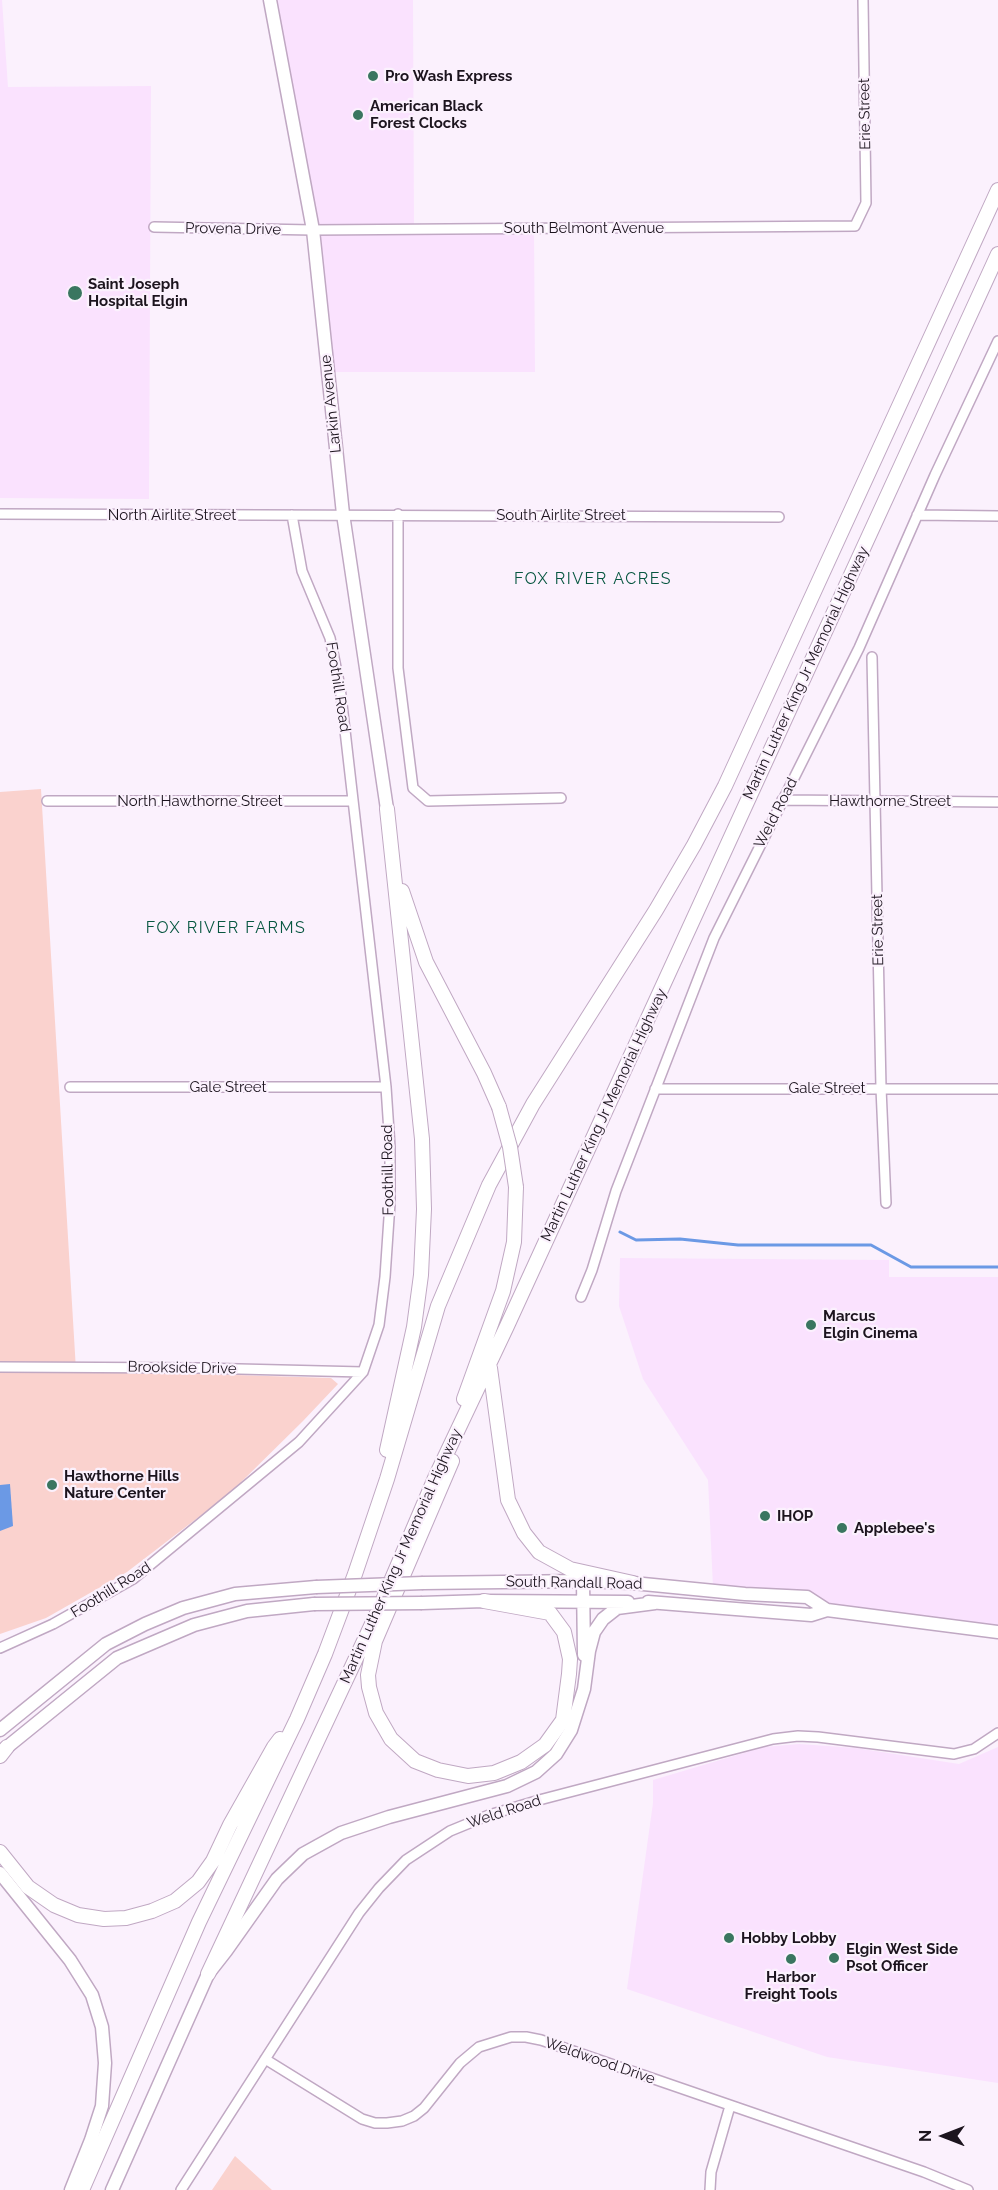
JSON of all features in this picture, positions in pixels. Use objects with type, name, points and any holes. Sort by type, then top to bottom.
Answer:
[{"type":"highway","name":"Martin Luther King Jr Memorial Highway","points":[[297,1719],[355,1574],[387,1479],[438,1306],[489,1185],[533,1104],[667,891],[725,786],[998,190]]},
{"type":"highway","name":"Martin Luther King Jr Memorial Highway","points":[[208,1974],[375,1617],[435,1478],[507,1326],[998,254]]},
{"type":"highway","points":[[355,1574],[388,1445],[414,1327],[421,1275],[422,1139],[387,809]]},
{"type":"highway","points":[[387,809],[400,885],[410,919],[426,962],[484,1073],[499,1107],[510,1147],[516,1187],[514,1242],[503,1291],[435,1478]]},
{"type":"highway","points":[[484,1601],[550,1614],[564,1632],[570,1659],[569,1674],[563,1720],[545,1745],[521,1762],[494,1773],[468,1776],[438,1770],[415,1761],[391,1739],[376,1713],[368,1675],[375,1641],[434,1507],[507,1326]]},
{"type":"highway","points":[[490,1368],[508,1500],[524,1533],[539,1552],[570,1569],[633,1583]]},
{"type":"highway","points":[[0,1852],[28,1887],[54,1905],[78,1916],[104,1919],[126,1918],[152,1911],[175,1901],[198,1882],[213,1861],[230,1825],[274,1747],[297,1719]]},
{"type":"highway","points":[[82,2190],[199,1922],[297,1719]]},
{"type":"main road","name":"Larkin Avenue","points":[[270,0],[313,230],[343,514],[387,809]]},
{"type":"main road","name":"South Randall Road","points":[[0,1730],[106,1644],[183,1608],[235,1594],[316,1587],[423,1583],[583,1581],[807,1597],[827,1610]]},
{"type":"main road","points":[[583,1581],[584,1689]]},
{"type":"main road","name":"South Randall Road","points":[[2,1752],[117,1658],[194,1624],[247,1611],[314,1604],[484,1601],[655,1603],[811,1615],[827,1610],[998,1632]]},
{"type":"main road","points":[[112,2190],[208,1974],[277,1879],[303,1854],[341,1833],[389,1817],[507,1786],[536,1772],[556,1754],[571,1730],[584,1689],[594,1632],[603,1619],[616,1608],[655,1603]]},
{"type":"main road","points":[[0,1873],[70,1960],[92,1995],[102,2027],[105,2063],[102,2106],[71,2190]]},
{"type":"street","name":"Erie Street","points":[[855,226],[866,203],[863,0]]},
{"type":"street","name":"South Belmont Avenue","points":[[313,230],[855,226]]},
{"type":"street","name":"Provena Drive","points":[[154,227],[313,230]]},
{"type":"street","name":"Weld Road","points":[[581,1297],[592,1270],[616,1191],[714,938],[860,648],[917,515],[998,341]]},
{"type":"street","name":"North Airlite Street","points":[[0,514],[343,514]]},
{"type":"street","name":"South Airlite Street","points":[[343,514],[779,517]]},
{"type":"street","points":[[399,514],[398,668],[413,788],[428,801],[561,798]]},
{"type":"street","name":"Foothill Road","points":[[0,1648],[105,1597],[149,1567],[299,1442],[363,1372],[379,1325],[385,1277],[390,1175],[386,1087],[340,687],[330,638],[302,571],[292,515]]},
{"type":"street","points":[[917,515],[998,516]]},
{"type":"street","name":"Erie Street","points":[[872,657],[881,1088],[886,1203]]},
{"type":"street","name":"Hawthorne Street","points":[[782,800],[998,802]]},
{"type":"street","name":"North Hawthorne Street","points":[[47,801],[353,801]]},
{"type":"street","name":"Gale Street","points":[[70,1086],[386,1087]]},
{"type":"street","name":"Gale Street","points":[[655,1089],[998,1089]]},
{"type":"street","name":"Brookside Drive","points":[[0,1367],[363,1372]]},
{"type":"street","name":"Weld Road","points":[[181,2190],[334,1950],[374,1894],[406,1860],[450,1831],[489,1815],[543,1799],[773,1739],[798,1736],[818,1737],[954,1754],[974,1749],[998,1733]]},
{"type":"street","name":"Weldwood Drive","points":[[265,2059],[362,2119],[375,2123],[402,2121],[414,2116],[424,2108],[460,2063],[485,2044],[511,2037],[541,2040],[924,2172],[968,2190]]},
{"type":"street","points":[[710,2190],[715,2155],[730,2106]]},
{"type":"shaded area","name":"Saint Joseph Hospital Elgin","points":[[0,0],[2,0],[8,87],[151,86],[149,499],[0,498]]},
{"type":"shaded area","points":[[273,0],[413,0],[414,227],[315,228]]},
{"type":"shaded area","points":[[534,230],[535,372],[330,372],[315,232]]},
{"type":"shaded area","name":"Hawthorne Hills Nature Center","points":[[41,789],[76,1370],[331,1378],[338,1384],[230,1493],[127,1572],[46,1618],[0,1634],[0,792]]},
{"type":"shaded area","points":[[620,1258],[889,1260],[889,1277],[998,1277],[998,1629],[828,1607],[807,1594],[713,1587],[708,1480],[643,1379],[619,1306]]},
{"type":"shaded area","points":[[799,1744],[856,1748],[959,1764],[998,1747],[998,2083],[827,2057],[627,1989],[653,1803],[653,1780],[764,1747]]},
{"type":"shaded area","points":[[235,2156],[272,2190],[212,2190]]},
{"type":"water","points":[[10,1484],[13,1526],[0,1531],[0,1485]]},
{"type":"waterway","points":[[620,1232],[636,1240],[680,1239],[738,1245],[871,1245],[911,1267],[998,1267]]},
{"type":"place","name":"Pro Wash Express","points":[[373,76]]},
{"type":"place","name":"American Black Forest Clocks","points":[[358,115]]},
{"type":"place","name":"Saint Joseph Hospital Elgin","points":[[75,293]]},
{"type":"place","name":"Marcus Elgin Cinema","points":[[811,1325]]},
{"type":"place","name":"Hawthorne Hills Nature Center","points":[[52,1485]]},
{"type":"place","name":"IHOP","points":[[765,1516]]},
{"type":"place","name":"Applebee's","points":[[842,1528]]},
{"type":"place","name":"Hobby Lobby","points":[[729,1938]]},
{"type":"place","name":"Elgin West Side Psot Officer","points":[[834,1958]]},
{"type":"place","name":"Harbor Freight Tools","points":[[791,1959]]},
{"type":"district","name":"FOX RIVER ACRES","points":[[593,579]]},
{"type":"district","name":"FOX RIVER FARMS","points":[[226,928]]}]
